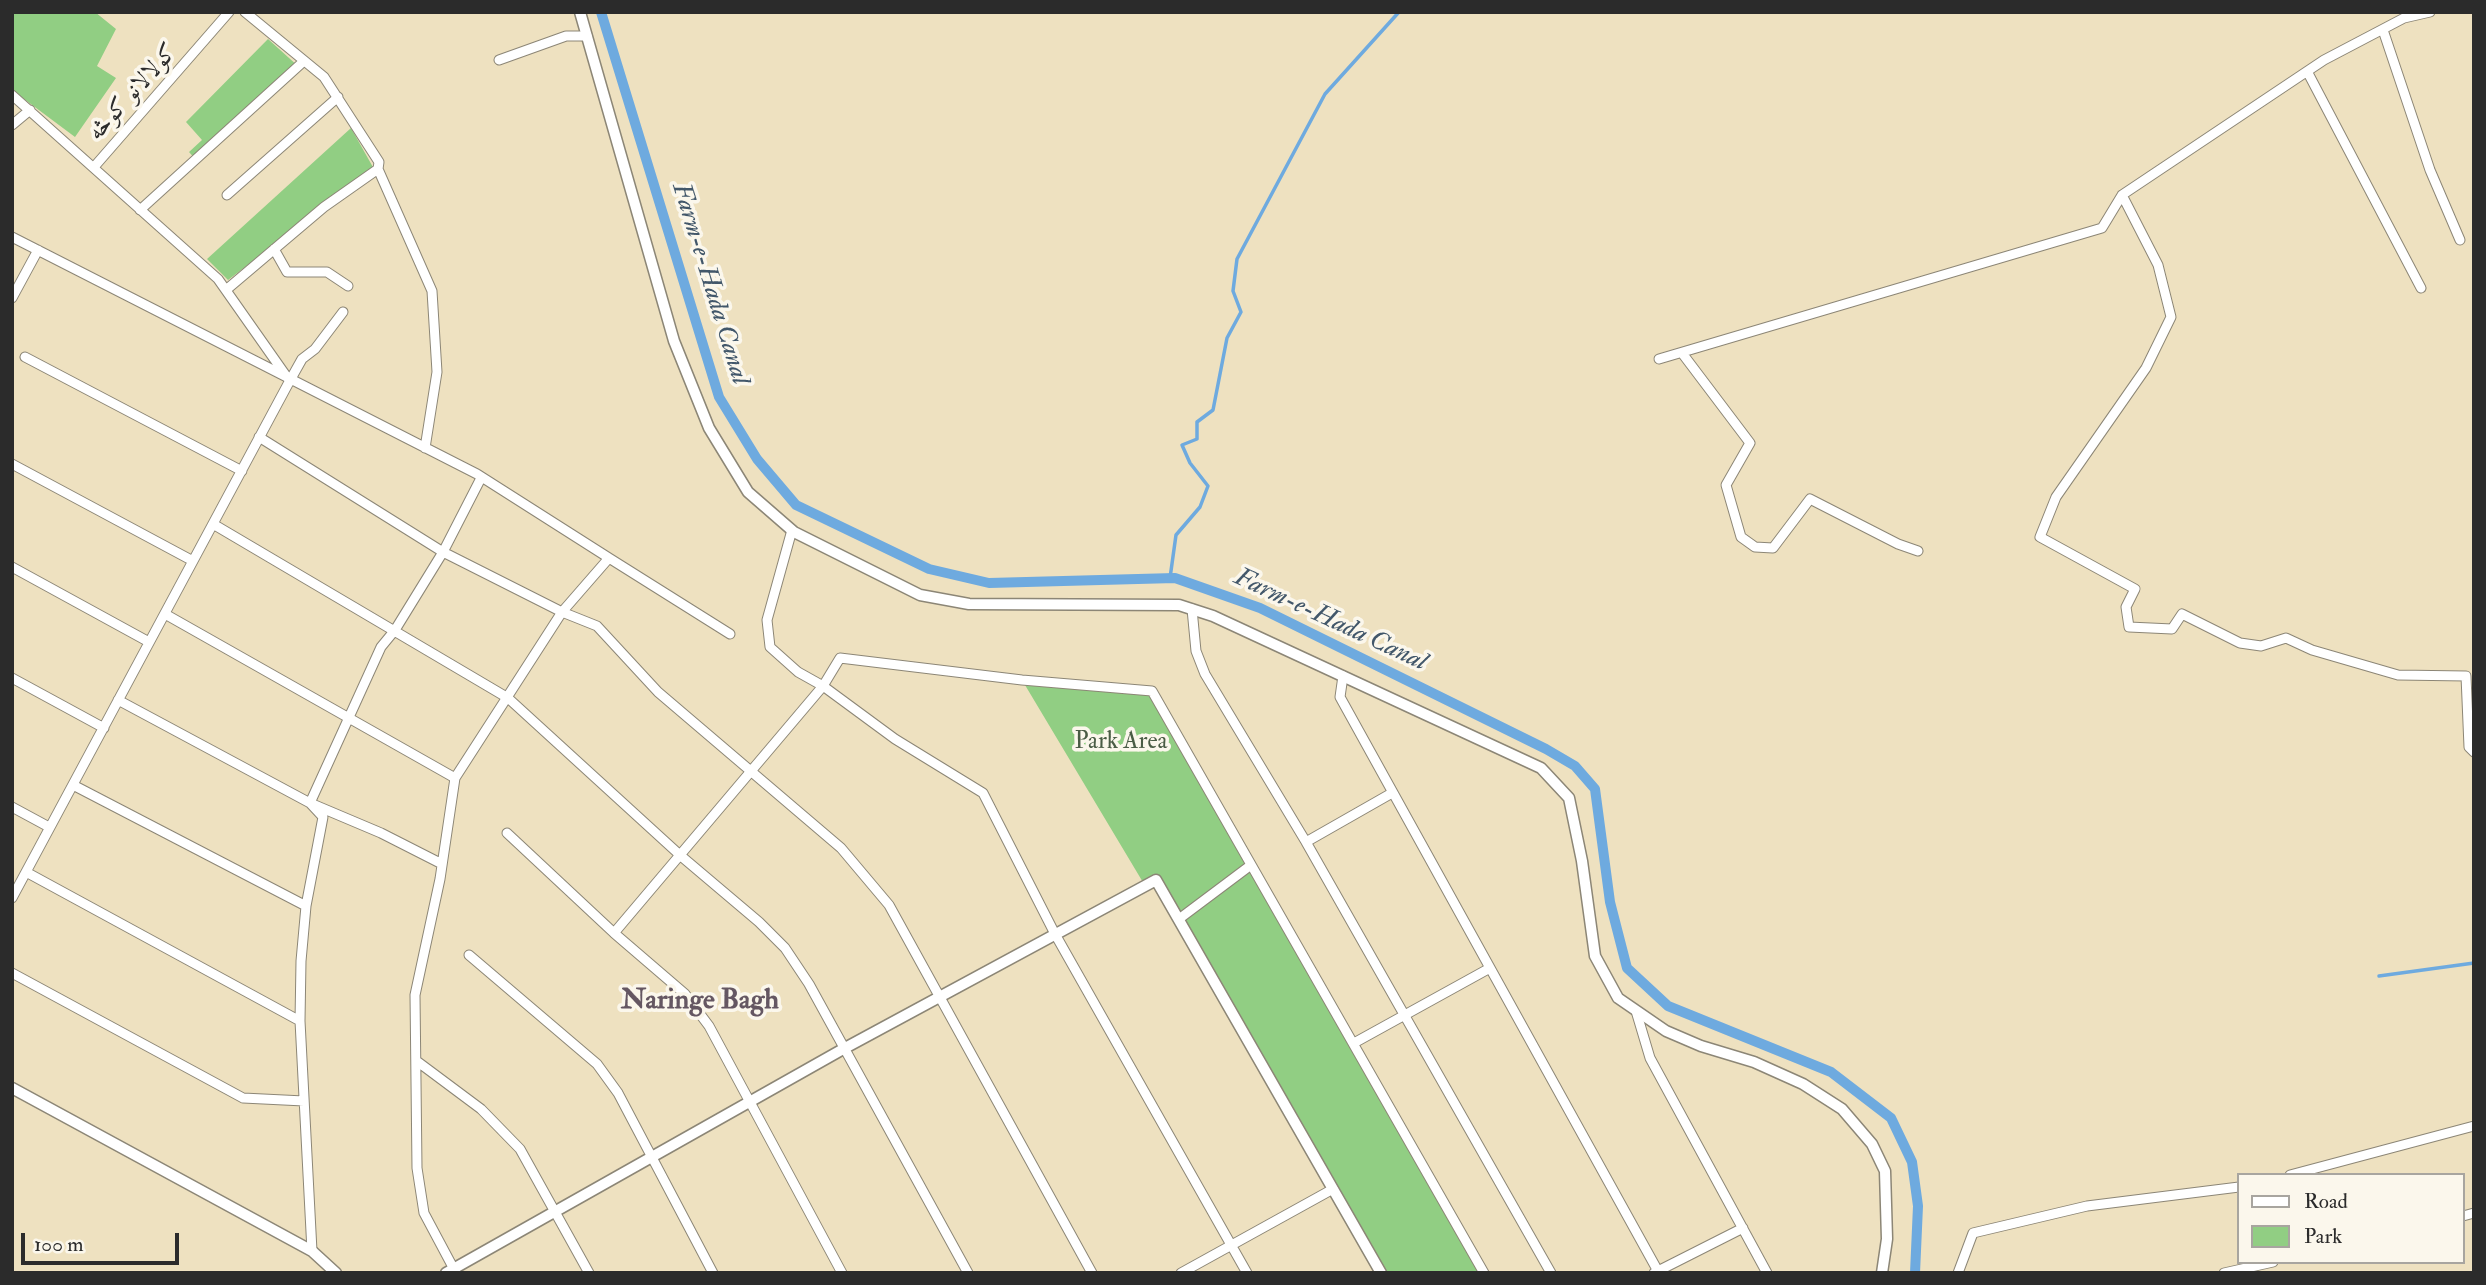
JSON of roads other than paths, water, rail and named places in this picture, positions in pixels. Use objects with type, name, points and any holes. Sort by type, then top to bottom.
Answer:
[{"type":"street","name":"کولالانو کوڅه","points":[[94,167],[229,12]]},
{"type":"street","points":[[226,290],[324,207],[377,169],[379,162],[324,77],[245,12]]},
{"type":"street","points":[[580,12],[674,341],[709,428],[748,492],[792,530],[920,595],[969,604],[1178,605],[1343,676],[1541,768],[1569,798],[1582,861],[1595,956],[1618,998],[1636,1012],[1690,1041],[1754,1062],[1803,1084],[1842,1109],[1872,1144],[1885,1171],[1886,1239],[1881,1272]]},
{"type":"street","points":[[1659,359],[2102,228],[2122,195],[2324,60],[2384,30],[2404,15],[2430,12]]},
{"type":"street","points":[[2384,30],[2430,170],[2460,240]]},
{"type":"street","points":[[499,60],[566,36],[587,36]]},
{"type":"street","points":[[141,210],[304,61]]},
{"type":"street","points":[[2308,73],[2421,288]]},
{"type":"street","points":[[12,95],[218,279],[290,381]]},
{"type":"street","points":[[227,195],[338,97]]},
{"type":"street","points":[[12,125],[30,110]]},
{"type":"street","points":[[377,169],[432,291],[438,372],[425,448]]},
{"type":"street","points":[[2122,195],[2158,265],[2171,317],[2146,368],[2056,497],[2040,537],[2135,589],[2126,607],[2129,627],[2172,629],[2182,614],[2240,643],[2261,646],[2286,638],[2312,650],[2398,675],[2466,676],[2469,747],[2474,752]]},
{"type":"street","points":[[12,237],[481,478],[730,634]]},
{"type":"street","points":[[274,249],[287,272],[327,272],[348,286]]},
{"type":"street","points":[[12,298],[38,250]]},
{"type":"street","points":[[12,898],[302,359],[315,349],[344,312]]},
{"type":"street","points":[[1682,353],[1750,443],[1727,485],[1741,537],[1755,547],[1773,548],[1810,499],[1898,544],[1918,551]]},
{"type":"street","points":[[25,357],[242,471]]},
{"type":"street","points":[[260,437],[443,552],[562,612],[597,626],[658,692],[841,848],[889,905],[1091,1273]]},
{"type":"street","points":[[12,464],[193,561]]},
{"type":"street","points":[[310,803],[381,647],[395,630],[443,552],[481,478]]},
{"type":"street","points":[[213,524],[508,698],[785,948],[845,1048],[968,1273]]},
{"type":"street","points":[[792,530],[766,620],[770,647],[798,673],[823,686],[895,739],[983,793],[1055,934],[1247,1273]]},
{"type":"street","points":[[609,558],[562,612],[455,778],[442,864],[415,995],[418,1062],[417,1168],[424,1213],[452,1272],[554,1209],[652,1159],[845,1048],[1156,880],[1381,1273]]},
{"type":"street","points":[[12,566],[149,642]]},
{"type":"street","points":[[1192,609],[1196,651],[1205,674],[1306,842],[1551,1273]]},
{"type":"street","points":[[165,614],[455,778]]},
{"type":"street","points":[[614,933],[823,686],[839,658],[1022,680],[1152,691],[1484,1273]]},
{"type":"street","points":[[1343,676],[1340,697],[1657,1272],[1742,1228]]},
{"type":"street","points":[[12,678],[104,728]]},
{"type":"street","points":[[118,700],[310,803],[381,833],[442,864]]},
{"type":"street","points":[[73,785],[306,906]]},
{"type":"street","points":[[1306,842],[1392,793]]},
{"type":"street","points":[[310,803],[323,817],[306,906],[301,961],[300,1021],[312,1251]]},
{"type":"street","points":[[12,807],[49,827]]},
{"type":"street","points":[[507,833],[614,933],[685,994],[709,1026],[748,1103],[842,1273]]},
{"type":"street","points":[[1179,919],[1251,865]]},
{"type":"street","points":[[26,872],[300,1021]]},
{"type":"street","points":[[469,955],[597,1064],[618,1093],[713,1273]]},
{"type":"street","points":[[1354,1042],[1490,968]]},
{"type":"street","points":[[12,973],[243,1098],[304,1101]]},
{"type":"street","points":[[1636,1012],[1650,1058],[1767,1273]]},
{"type":"street","points":[[418,1062],[481,1109],[520,1149],[589,1273]]},
{"type":"street","points":[[12,1088],[312,1251],[336,1273]]},
{"type":"street","points":[[2298,1173],[2474,1126]]},
{"type":"street","points":[[1958,1273],[1973,1233],[2087,1206],[2238,1187]]},
{"type":"street","points":[[1181,1273],[1333,1189]]},
{"type":"street","points":[[2224,1273],[2266,1264]]},
{"type":"waterway","name":"Farm-e-Hada Canal","points":[[601,12],[719,397],[757,459],[796,505],[929,569],[989,583],[1175,578],[1260,608],[1546,749],[1575,766],[1595,789],[1610,902],[1627,968],[1668,1006],[1831,1072],[1891,1118],[1912,1162],[1918,1206],[1915,1273]]},
{"type":"waterway","points":[[1170,578],[1176,535],[1200,507],[1208,486],[1190,463],[1182,445],[1197,439],[1197,422],[1213,410],[1227,338],[1241,312],[1233,291],[1237,259],[1325,94],[1399,12]]},
{"type":"waterway","points":[[2379,976],[2474,963]]},
{"type":"district","name":"Naringe Bagh","points":[[700,1002]]},
{"type":"park label","name":"Park Area","points":[[1121,743]]}]
